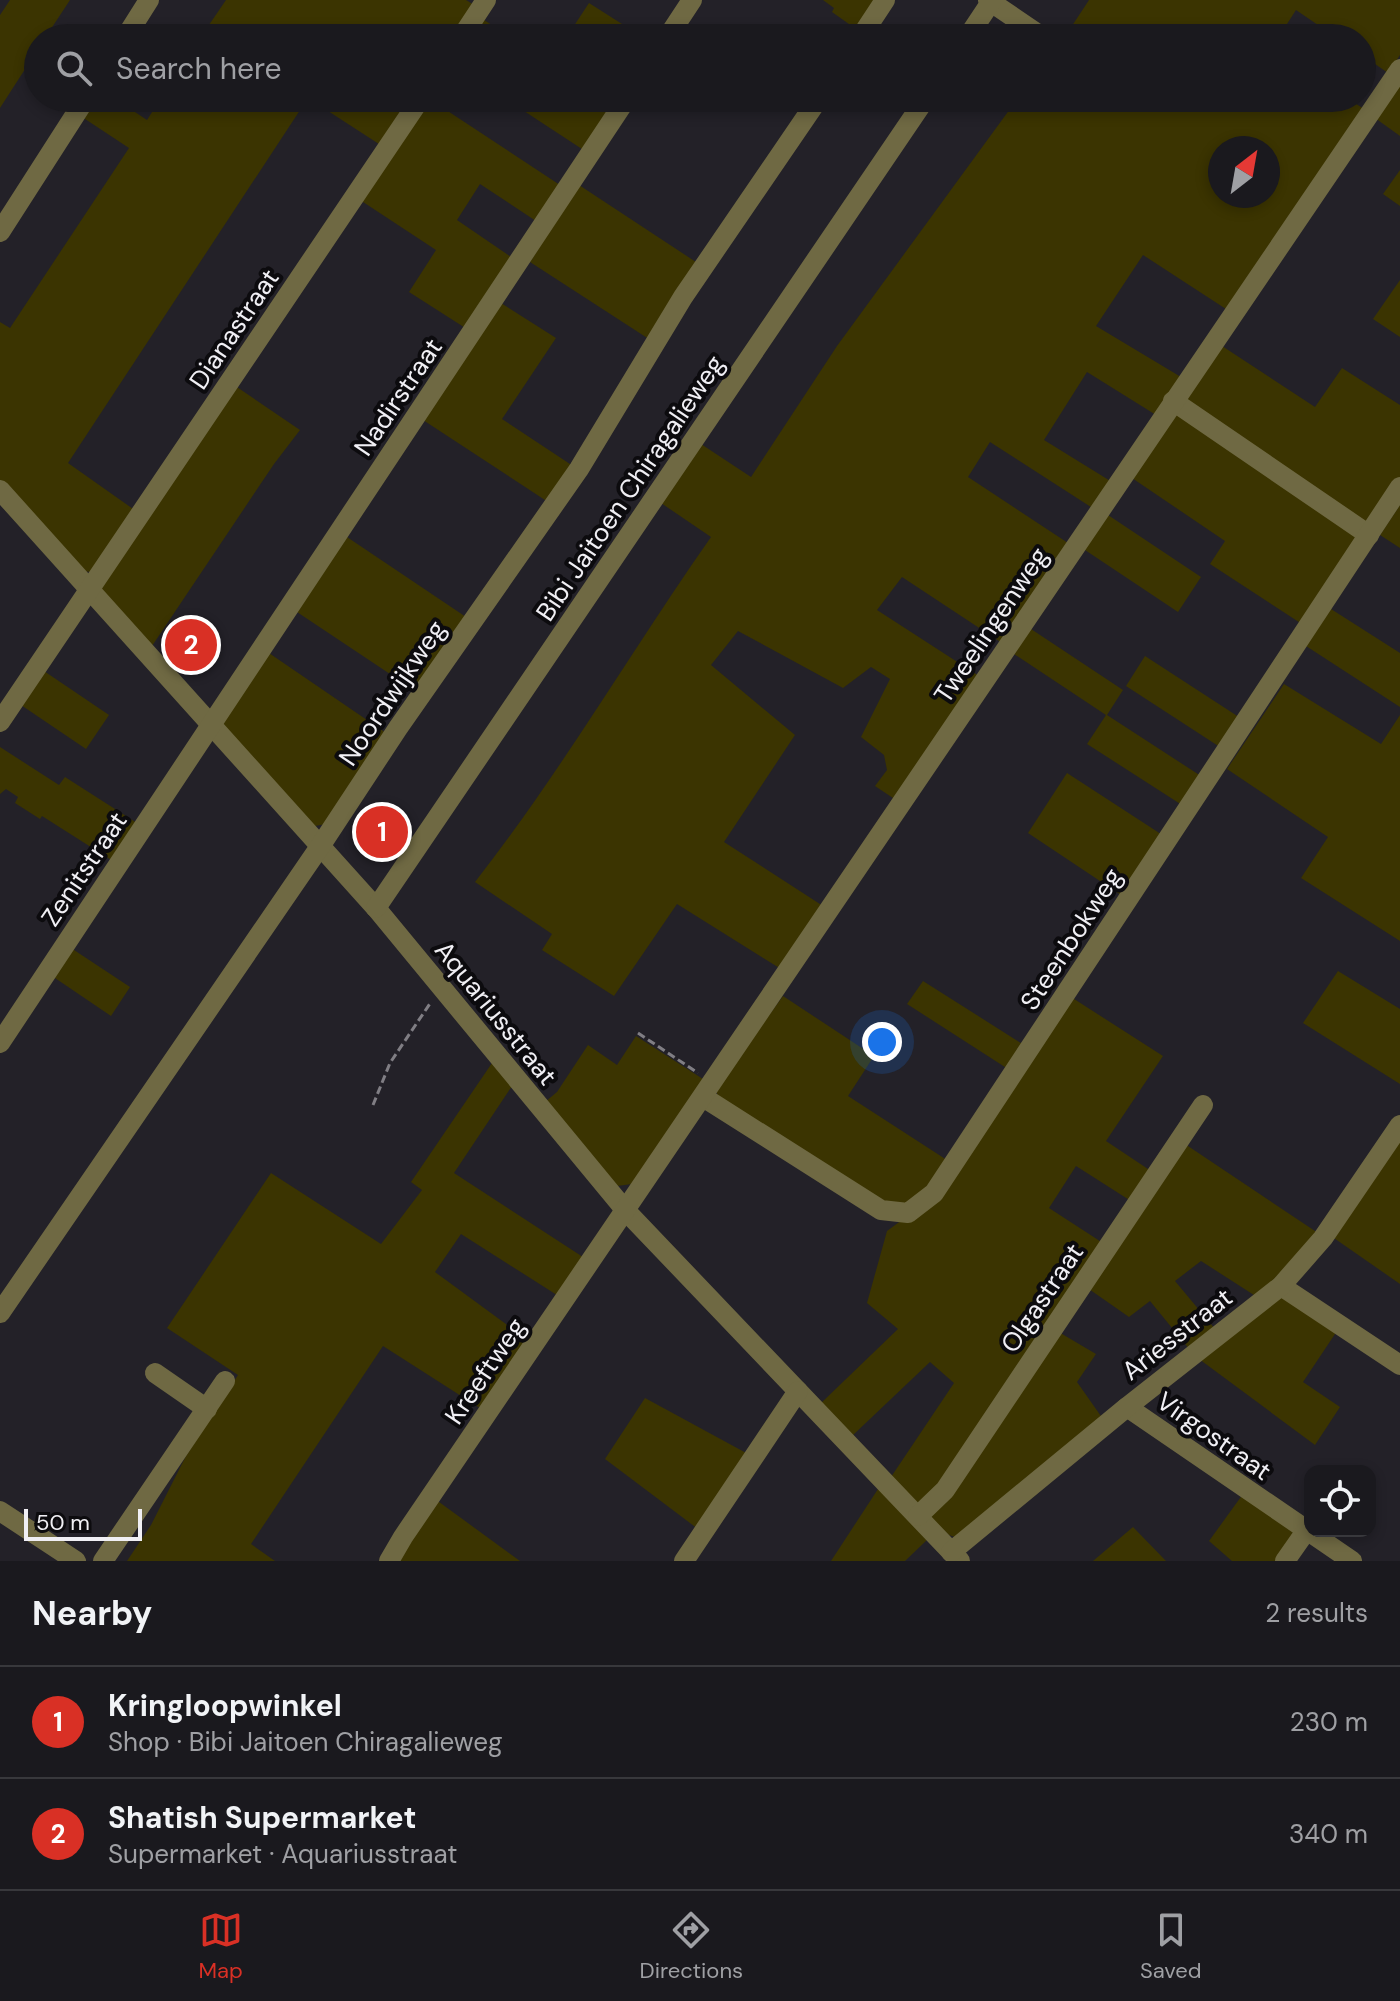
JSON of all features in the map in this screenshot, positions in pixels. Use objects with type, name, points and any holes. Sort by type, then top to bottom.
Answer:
[{"type":"street","points":[[134,24],[149,0]]},
{"type":"street","points":[[470,24],[486,0]]},
{"type":"street","points":[[676,24],[692,0]]},
{"type":"street","points":[[869,24],[885,0]]},
{"type":"street","points":[[976,24],[990,1],[1023,24]]},
{"type":"street","name":"Tweelingenweg","points":[[1376,104],[1400,69]]},
{"type":"street","points":[[0,232],[77,112]]},
{"type":"street","name":"Dianastraat","points":[[0,722],[412,112]]},
{"type":"street","name":"Nadirstraat","points":[[211,725],[618,112]]},
{"type":"street","name":"Noordwijkweg","points":[[0,1313],[398,728],[579,469],[683,297],[809,112]]},
{"type":"street","name":"Bibi Jaitoen Chiragalieweg","points":[[376,908],[916,112]]},
{"type":"street","name":"Tweelingenweg","points":[[626,1211],[1371,112]]},
{"type":"street","points":[[1173,401],[1369,535]]},
{"type":"street","name":"Steenbokweg","points":[[708,1090],[881,1210],[908,1213],[934,1193],[1400,487]]},
{"type":"street","name":"Aquariusstraat","points":[[0,490],[376,908],[626,1211],[956,1557]]},
{"type":"street","name":"Zenitstraat","points":[[0,1043],[211,725]]},
{"type":"street","name":"Olgastraat","points":[[918,1516],[945,1490],[1203,1105]]},
{"type":"street","name":"Ariesstraat","points":[[956,1557],[1127,1407],[1281,1286],[1323,1238],[1400,1125]]},
{"type":"street","name":"Kreeftweg","points":[[389,1561],[626,1211]]},
{"type":"street","points":[[1281,1286],[1400,1365]]},
{"type":"street","points":[[155,1373],[207,1409]]},
{"type":"street","points":[[103,1561],[225,1381]]},
{"type":"street","points":[[684,1561],[798,1391]]},
{"type":"street","name":"Virgostraat","points":[[1127,1407],[1304,1530]]},
{"type":"street","points":[[0,1511],[76,1561]]},
{"type":"street","points":[[1285,1561],[1304,1534]]},
{"type":"street","name":"Virgostraat","points":[[1315,1537],[1352,1561]]},
{"type":"path","points":[[373,1105],[390,1063],[442,986]]},
{"type":"path","points":[[638,1033],[708,1090]]},
{"type":"shaded area","points":[[10,0],[70,0],[54,24],[24,24],[24,71],[0,108],[0,15]]},
{"type":"shaded area","points":[[226,0],[466,0],[476,6],[464,24],[210,24]]},
{"type":"shaded area","points":[[823,0],[887,0],[870,24],[849,24],[832,12],[834,8]]},
{"type":"shaded area","points":[[1089,0],[1400,0],[1400,55],[1388,73],[1376,65],[1376,24],[1316,24],[1296,10],[1287,24],[1073,24]]},
{"type":"shaded area","points":[[589,3],[622,24],[575,24]]},
{"type":"shaded area","points":[[481,18],[490,24],[477,24]]},
{"type":"shaded area","points":[[1400,82],[1400,136],[1375,118]]},
{"type":"shaded area","points":[[85,112],[135,112],[147,120],[152,112],[299,112],[68,463],[136,511],[92,572],[80,571],[0,480],[0,322],[10,328],[129,148],[82,117]]},
{"type":"shaded area","points":[[330,112],[405,112],[382,146]]},
{"type":"shaded area","points":[[419,112],[449,112],[566,189],[542,225],[480,184],[457,220],[517,261],[470,331],[409,292],[436,250],[360,200]]},
{"type":"shaded area","points":[[525,112],[615,112],[588,153]]},
{"type":"shaded area","points":[[1008,112],[1362,112],[1229,311],[1143,255],[1096,326],[1181,377],[1156,415],[1087,372],[1044,440],[1112,482],[1094,509],[990,442],[968,477],[1068,543],[1002,643],[902,577],[877,610],[979,676],[896,800],[875,786],[887,770],[884,755],[861,737],[890,679],[871,667],[843,688],[738,631],[711,665],[795,735],[724,842],[823,906],[781,969],[677,904],[614,996],[542,950],[552,934],[475,882],[537,798],[711,537],[661,503],[701,444],[751,477],[837,346]]},
{"type":"shaded area","points":[[1400,170],[1400,206],[1383,194]]},
{"type":"shaded area","points":[[579,185],[705,268],[655,343],[530,262]]},
{"type":"shaded area","points":[[1400,280],[1400,337],[1373,319]]},
{"type":"shaded area","points":[[501,303],[556,338],[502,419],[573,466],[548,502],[423,420]]},
{"type":"shaded area","points":[[1219,344],[1315,407],[1342,368],[1400,405],[1400,490],[1369,528],[1183,403]]},
{"type":"shaded area","points":[[234,385],[300,430],[150,649],[100,591]]},
{"type":"shaded area","points":[[1176,411],[1359,538],[1308,628],[1210,564],[1225,541],[1129,476]]},
{"type":"shaded area","points":[[1400,505],[1400,548],[1380,535]]},
{"type":"shaded area","points":[[1105,513],[1201,577],[1178,612],[1082,548]]},
{"type":"shaded area","points":[[344,535],[466,617],[417,692],[294,610]]},
{"type":"shaded area","points":[[1331,609],[1400,653],[1400,707],[1306,646]]},
{"type":"shaded area","points":[[1028,627],[1123,690],[1107,715],[1204,778],[1185,807],[1087,744],[1106,715],[1011,652]]},
{"type":"shaded area","points":[[266,651],[386,733],[326,824],[315,826],[223,727],[222,717]]},
{"type":"shaded area","points":[[1145,656],[1245,721],[1226,751],[1126,686]]},
{"type":"shaded area","points":[[41,669],[109,715],[86,749],[18,703]]},
{"type":"shaded area","points":[[1284,684],[1381,744],[1400,715],[1400,941],[1301,878],[1328,837],[1227,769]]},
{"type":"shaded area","points":[[0,747],[59,785],[65,777],[140,825],[116,863],[42,816],[40,819],[15,803],[18,797],[6,789],[0,794]]},
{"type":"shaded area","points":[[1067,773],[1167,838],[1127,899],[1028,833]]},
{"type":"shaded area","points":[[71,948],[130,987],[111,1016],[52,976]]},
{"type":"shaded area","points":[[1338,971],[1400,1009],[1400,1084],[1303,1023]]},
{"type":"shaded area","points":[[923,981],[1024,1045],[1008,1069],[907,1004]]},
{"type":"shaded area","points":[[783,996],[874,1056],[848,1096],[950,1162],[920,1201],[894,1207],[718,1098],[716,1088]]},
{"type":"shaded area","points":[[1071,997],[1163,1056],[1106,1141],[1154,1173],[1134,1203],[1076,1166],[1049,1208],[1106,1245],[941,1485],[919,1507],[891,1477],[954,1383],[930,1362],[851,1437],[819,1405],[898,1329],[867,1303],[887,1231],[906,1217]]},
{"type":"shaded area","points":[[636,1036],[706,1081],[632,1184],[617,1186],[545,1102],[557,1092],[588,1045],[617,1065]]},
{"type":"shaded area","points":[[492,1063],[512,1086],[454,1173],[586,1259],[560,1297],[461,1234],[435,1272],[529,1341],[483,1410],[383,1346],[251,1544],[275,1561],[127,1561],[151,1525],[186,1456],[238,1375],[167,1328],[271,1173],[381,1244],[422,1190],[411,1182]]},
{"type":"shaded area","points":[[1400,1135],[1400,1284],[1331,1236]]},
{"type":"shaded area","points":[[1185,1144],[1318,1233],[1257,1297],[1201,1261],[1175,1281],[1215,1329],[1190,1350],[1150,1301],[1129,1317],[1086,1287]]},
{"type":"shaded area","points":[[1281,1296],[1337,1331],[1303,1382],[1340,1407],[1315,1445],[1199,1359]]},
{"type":"shaded area","points":[[1057,1331],[1096,1354],[1077,1382],[1103,1419],[955,1537],[949,1535],[927,1515]]},
{"type":"shaded area","points":[[645,1398],[748,1454],[698,1529],[605,1459]]},
{"type":"shaded area","points":[[880,1486],[928,1539],[905,1561],[831,1561]]},
{"type":"shaded area","points":[[1243,1494],[1295,1528],[1282,1561],[1232,1561],[1209,1541]]},
{"type":"shaded area","points":[[435,1499],[520,1561],[395,1561]]},
{"type":"shaded area","points":[[1133,1527],[1166,1561],[1093,1561]]},
{"type":"place","name":"Shatish Supermarket","points":[[191,645]]},
{"type":"place","name":"Kringloopwinkel","points":[[382,832]]}]
